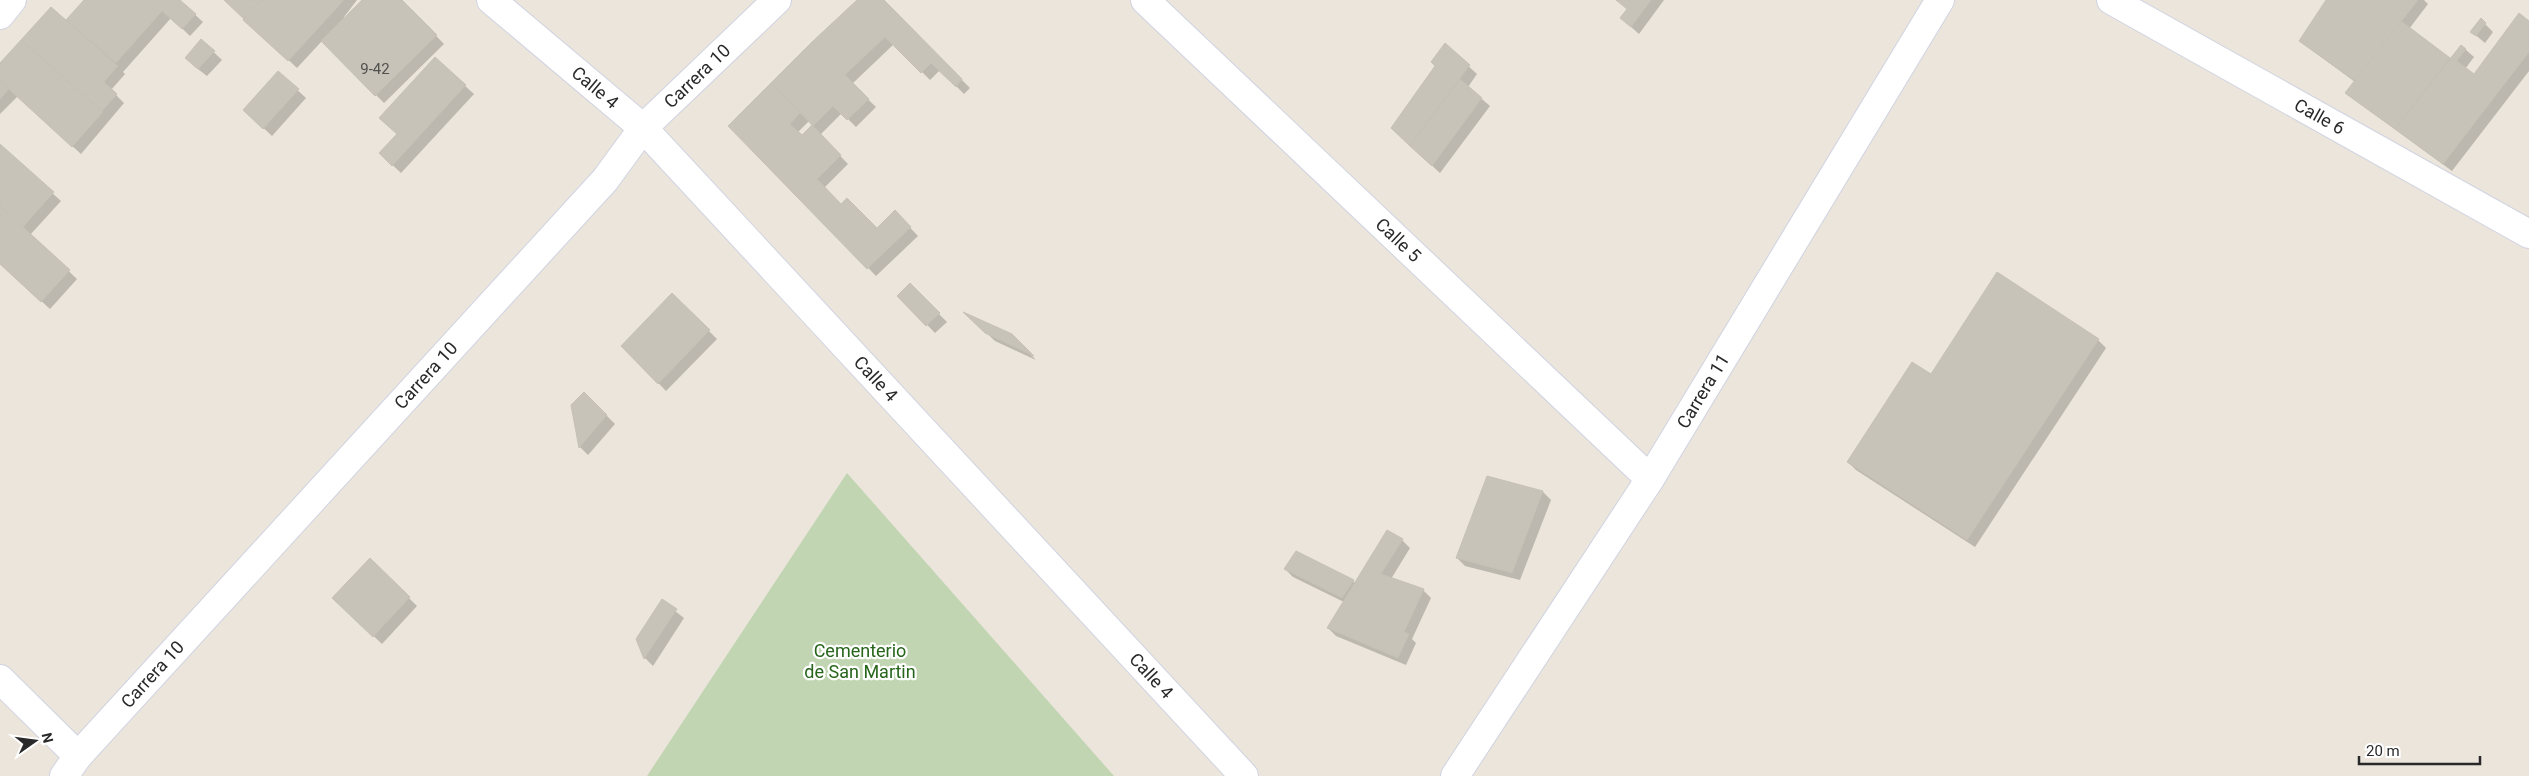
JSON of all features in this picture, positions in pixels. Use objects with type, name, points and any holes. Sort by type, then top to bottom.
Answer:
[{"type":"street","points":[[0,15],[12,0]]},
{"type":"street","name":"Calle 4","points":[[491,0],[643,128],[1244,776]]},
{"type":"street","name":"Carrera 10","points":[[71,766],[598,188],[643,128],[777,0]]},
{"type":"street","name":"Calle 5","points":[[1145,0],[1650,479]]},
{"type":"street","name":"Carrera 11","points":[[1455,776],[1650,479],[1940,0]]},
{"type":"street","name":"Calle 6","points":[[2111,0],[2529,234]]},
{"type":"street","points":[[0,679],[71,766]]},
{"type":"green space","name":"Cementerio de San Martin","points":[[847,473],[1114,776],[647,776]]},
{"type":"building","points":[[84,0],[180,0],[196,14],[182,29],[162,11],[116,63],[66,20]]},
{"type":"building","points":[[224,0],[261,0],[244,19]]},
{"type":"building","points":[[261,0],[344,0],[288,61],[243,20]]},
{"type":"building","points":[[362,0],[402,0],[437,35],[375,96],[321,41]]},
{"type":"building","points":[[857,0],[884,0],[962,79],[956,87],[931,63],[921,73],[885,37],[845,75],[812,42]]},
{"type":"building","points":[[1616,0],[1651,0],[1631,27],[1620,18],[1627,9]]},
{"type":"building","points":[[2326,0],[2418,0],[2355,81],[2299,41]]},
{"type":"building","points":[[51,7],[118,66],[104,82],[117,94],[102,111],[21,40]]},
{"type":"building","points":[[2519,13],[2529,21],[2529,52],[2443,164],[2395,129],[2461,45],[2466,49],[2457,61],[2474,74]]},
{"type":"building","points":[[2481,18],[2486,23],[2476,36],[2470,32]]},
{"type":"building","points":[[2401,21],[2450,58],[2395,129],[2345,93]]},
{"type":"building","points":[[201,39],[215,51],[198,69],[185,58]]},
{"type":"building","points":[[21,40],[103,112],[72,147],[0,81],[0,63]]},
{"type":"building","points":[[812,42],[869,99],[847,120],[833,106],[813,126],[771,83]]},
{"type":"building","points":[[1445,43],[1470,65],[1410,146],[1391,128],[1435,66],[1431,62]]},
{"type":"building","points":[[435,57],[466,85],[392,166],[379,153],[397,134],[379,118]]},
{"type":"building","points":[[278,71],[299,89],[263,129],[243,110]]},
{"type":"building","points":[[1460,79],[1482,98],[1432,166],[1410,146]]},
{"type":"building","points":[[0,81],[9,89],[0,99]]},
{"type":"building","points":[[771,83],[800,113],[790,124],[802,135],[812,125],[841,155],[798,198],[728,126]]},
{"type":"building","points":[[0,144],[54,192],[23,227],[0,206]]},
{"type":"building","points":[[817,179],[841,204],[847,198],[877,228],[895,210],[911,227],[867,269],[798,198]]},
{"type":"building","points":[[0,206],[70,270],[41,302],[0,264]]},
{"type":"building","points":[[1997,272],[2099,339],[1967,540],[1847,462],[1912,362],[1931,374]]},
{"type":"building","points":[[910,283],[940,313],[926,326],[897,296]]},
{"type":"building","points":[[672,293],[710,330],[658,384],[621,346]]},
{"type":"building","points":[[963,312],[1012,334],[1034,356],[985,333]]},
{"type":"building","points":[[584,392],[607,415],[579,448],[571,405]]},
{"type":"building","points":[[1487,476],[1543,491],[1512,573],[1456,558]]},
{"type":"building","points":[[1387,530],[1403,539],[1381,574],[1424,589],[1404,632],[1409,634],[1398,658],[1327,628]]},
{"type":"building","points":[[1296,551],[1354,580],[1342,598],[1284,569]]},
{"type":"building","points":[[370,558],[410,597],[373,637],[332,598]]},
{"type":"building","points":[[662,599],[677,609],[644,659],[636,639]]}]
